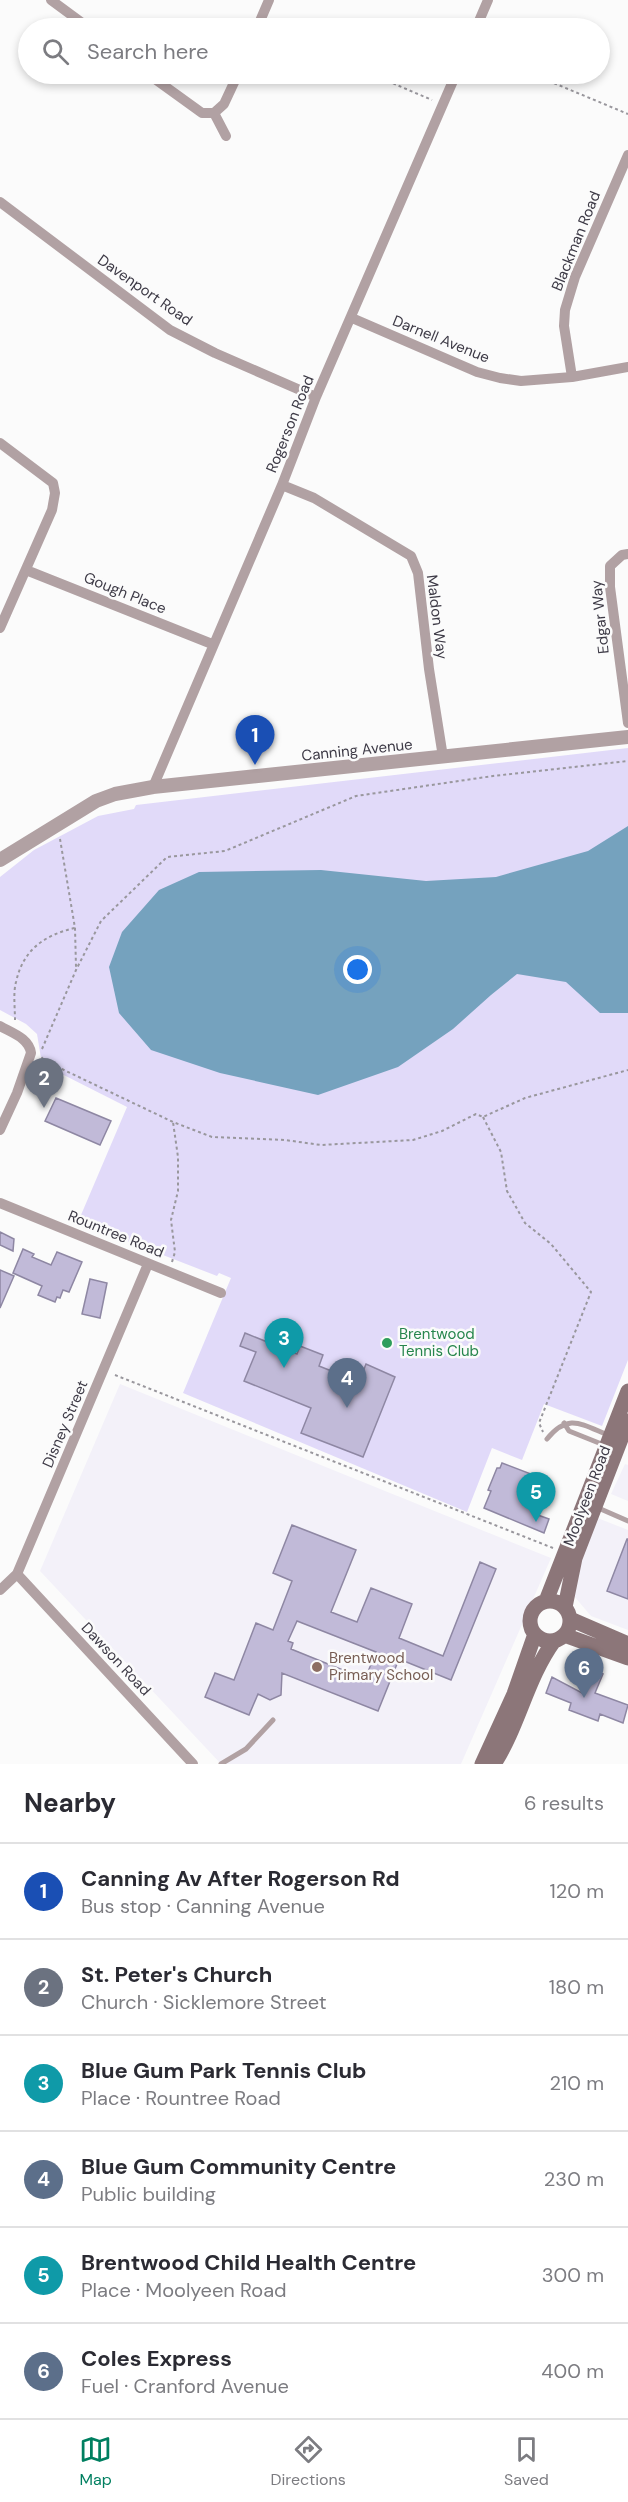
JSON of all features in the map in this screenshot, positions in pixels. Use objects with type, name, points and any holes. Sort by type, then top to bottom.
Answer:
[{"type":"main road","name":"Moolyeen Road","points":[[482,1764],[514,1694],[535,1634],[530,1622],[531,1614],[534,1608],[546,1601],[565,1553],[590,1503],[614,1443],[628,1390]]},
{"type":"main road","name":"Moolyeen Road","points":[[614,1443],[628,1420]]},
{"type":"main road","name":"Moolyeen Road","points":[[494,1764],[512,1729],[540,1660],[570,1627],[567,1613],[575,1558],[590,1503]]},
{"type":"main road","points":[[546,1601],[559,1602],[567,1613],[628,1644]]},
{"type":"main road","points":[[535,1634],[547,1641],[559,1638],[628,1658]]},
{"type":"street","points":[[51,0],[75,18]]},
{"type":"street","points":[[261,18],[269,0]]},
{"type":"street","points":[[480,18],[488,0]]},
{"type":"street","points":[[162,84],[202,113],[214,113],[224,104],[233,84]]},
{"type":"street","name":"Rogerson Road","points":[[153,787],[212,644],[282,485],[316,397],[452,84]]},
{"type":"street","points":[[214,113],[226,136]]},
{"type":"street","name":"Blackman Road","points":[[573,376],[564,326],[566,310],[575,277],[623,183],[628,155]]},
{"type":"street","name":"Davenport Road","points":[[0,202],[170,330],[215,353],[316,397]]},
{"type":"street","name":"Darnell Avenue","points":[[352,318],[477,372],[500,378],[521,381],[628,367]]},
{"type":"street","points":[[0,443],[53,483],[56,493],[52,510],[27,570],[0,627]]},
{"type":"street","name":"Maldon Way","points":[[282,485],[314,498],[411,556],[418,573],[429,669],[443,757]]},
{"type":"street","name":"Edgar Way","points":[[628,554],[622,555],[610,566],[610,577],[628,723]]},
{"type":"street","name":"Gough Place","points":[[27,570],[212,644]]},
{"type":"street","name":"Canning Avenue","points":[[0,860],[96,801],[115,794],[153,787],[628,737]]},
{"type":"street","points":[[0,1026],[20,1036],[31,1048],[29,1062],[0,1130]]},
{"type":"street","name":"Rountree Road","points":[[0,1203],[221,1293]]},
{"type":"street","name":"Disney Street","points":[[0,1590],[17,1574],[148,1264]]},
{"type":"street","name":"Dawson Road","points":[[17,1574],[193,1764]]},
{"type":"lane","points":[[547,1439],[557,1426],[575,1422],[614,1443]]},
{"type":"lane","points":[[564,1423],[569,1431],[614,1443]]},
{"type":"lane","points":[[590,1503],[628,1521]]},
{"type":"lane","points":[[221,1764],[246,1749],[273,1720]]},
{"type":"path","points":[[395,84],[443,104]]},
{"type":"path","points":[[556,84],[628,114]]},
{"type":"path","points":[[547,1439],[539,1423],[591,1292],[551,1244],[525,1223],[507,1191],[501,1152],[483,1117],[476,1114],[442,1131],[413,1140],[321,1145],[285,1140],[212,1137],[173,1122],[43,1060],[42,1048],[76,970],[101,921],[167,857],[225,851],[356,796],[493,776],[628,761]]},
{"type":"path","points":[[55,825],[60,835],[75,928],[76,970]]},
{"type":"path","points":[[15,1025],[16,983],[24,962],[36,944],[57,932],[75,928]]},
{"type":"path","points":[[483,1117],[525,1098],[628,1070]]},
{"type":"path","points":[[168,1272],[175,1252],[171,1220],[178,1191],[178,1157],[173,1122]]},
{"type":"path","points":[[104,1370],[565,1553]]},
{"type":"shaded area","points":[[628,748],[628,1360],[602,1426],[544,1404],[522,1460],[492,1448],[467,1512],[183,1393],[231,1278],[219,1273],[217,1276],[78,1222],[127,1107],[42,1064],[37,1034],[26,1024],[0,1010],[0,877],[34,850],[98,816],[134,809],[136,805]]},
{"type":"shaded area","name":"Brentwood Primary School","points":[[120,1384],[551,1558],[461,1764],[221,1764],[40,1571]]},
{"type":"shaded area","points":[[625,1464],[628,1465],[628,1501],[611,1494]]},
{"type":"shaded area","points":[[595,1517],[628,1530],[628,1630],[591,1616],[574,1596],[574,1573]]},
{"type":"water","points":[[628,826],[628,1013],[600,1013],[566,982],[517,974],[453,1029],[398,1067],[318,1095],[220,1073],[151,1050],[119,1013],[109,967],[122,932],[159,890],[199,872],[321,870],[426,881],[496,877],[588,851]]},
{"type":"building","points":[[56,1098],[111,1121],[100,1145],[45,1121]]},
{"type":"building","points":[[0,1232],[14,1239],[13,1251],[0,1245]]},
{"type":"building","points":[[23,1249],[34,1254],[32,1257],[51,1265],[57,1252],[82,1262],[69,1292],[63,1290],[60,1298],[57,1297],[55,1302],[38,1295],[42,1286],[13,1273]]},
{"type":"building","points":[[0,1270],[14,1276],[0,1308]]},
{"type":"building","points":[[90,1279],[107,1283],[100,1318],[82,1314]]},
{"type":"building","points":[[245,1333],[297,1354],[300,1346],[323,1355],[319,1366],[359,1382],[366,1364],[395,1377],[363,1457],[301,1433],[311,1408],[244,1381],[256,1352],[240,1346]]},
{"type":"building","points":[[502,1463],[549,1481],[535,1514],[549,1519],[544,1533],[484,1508],[491,1491],[488,1490],[497,1468],[500,1468]]},
{"type":"building","points":[[292,1525],[356,1550],[331,1612],[357,1622],[371,1588],[412,1604],[399,1638],[443,1656],[480,1562],[496,1569],[451,1680],[399,1659],[378,1711],[282,1673],[281,1695],[270,1700],[258,1694],[249,1715],[205,1697],[215,1673],[234,1680],[256,1623],[273,1630],[292,1581],[273,1573]],"holes":[[[297,1621],[376,1652],[365,1679],[291,1649],[293,1643],[288,1641]]]},
{"type":"building","points":[[628,1539],[628,1599],[607,1591]]},
{"type":"building","points":[[592,1669],[603,1674],[595,1693],[628,1705],[623,1723],[600,1714],[598,1721],[569,1710],[571,1703],[546,1693],[552,1677],[582,1693]]},
{"type":"place","name":"Canning Av After Rogerson Rd","points":[[255,765]]},
{"type":"place","name":"St. Peter's Church","points":[[44,1108]]},
{"type":"place","name":"Brentwood Tennis Club","points":[[387,1343]]},
{"type":"place","name":"Blue Gum Park Tennis Club","points":[[284,1368]]},
{"type":"place","name":"Blue Gum Community Centre","points":[[347,1408]]},
{"type":"place","name":"Brentwood Child Health Centre","points":[[536,1522]]},
{"type":"place","name":"Brentwood Primary School","points":[[317,1667]]},
{"type":"place","name":"Coles Express","points":[[584,1698]]}]
